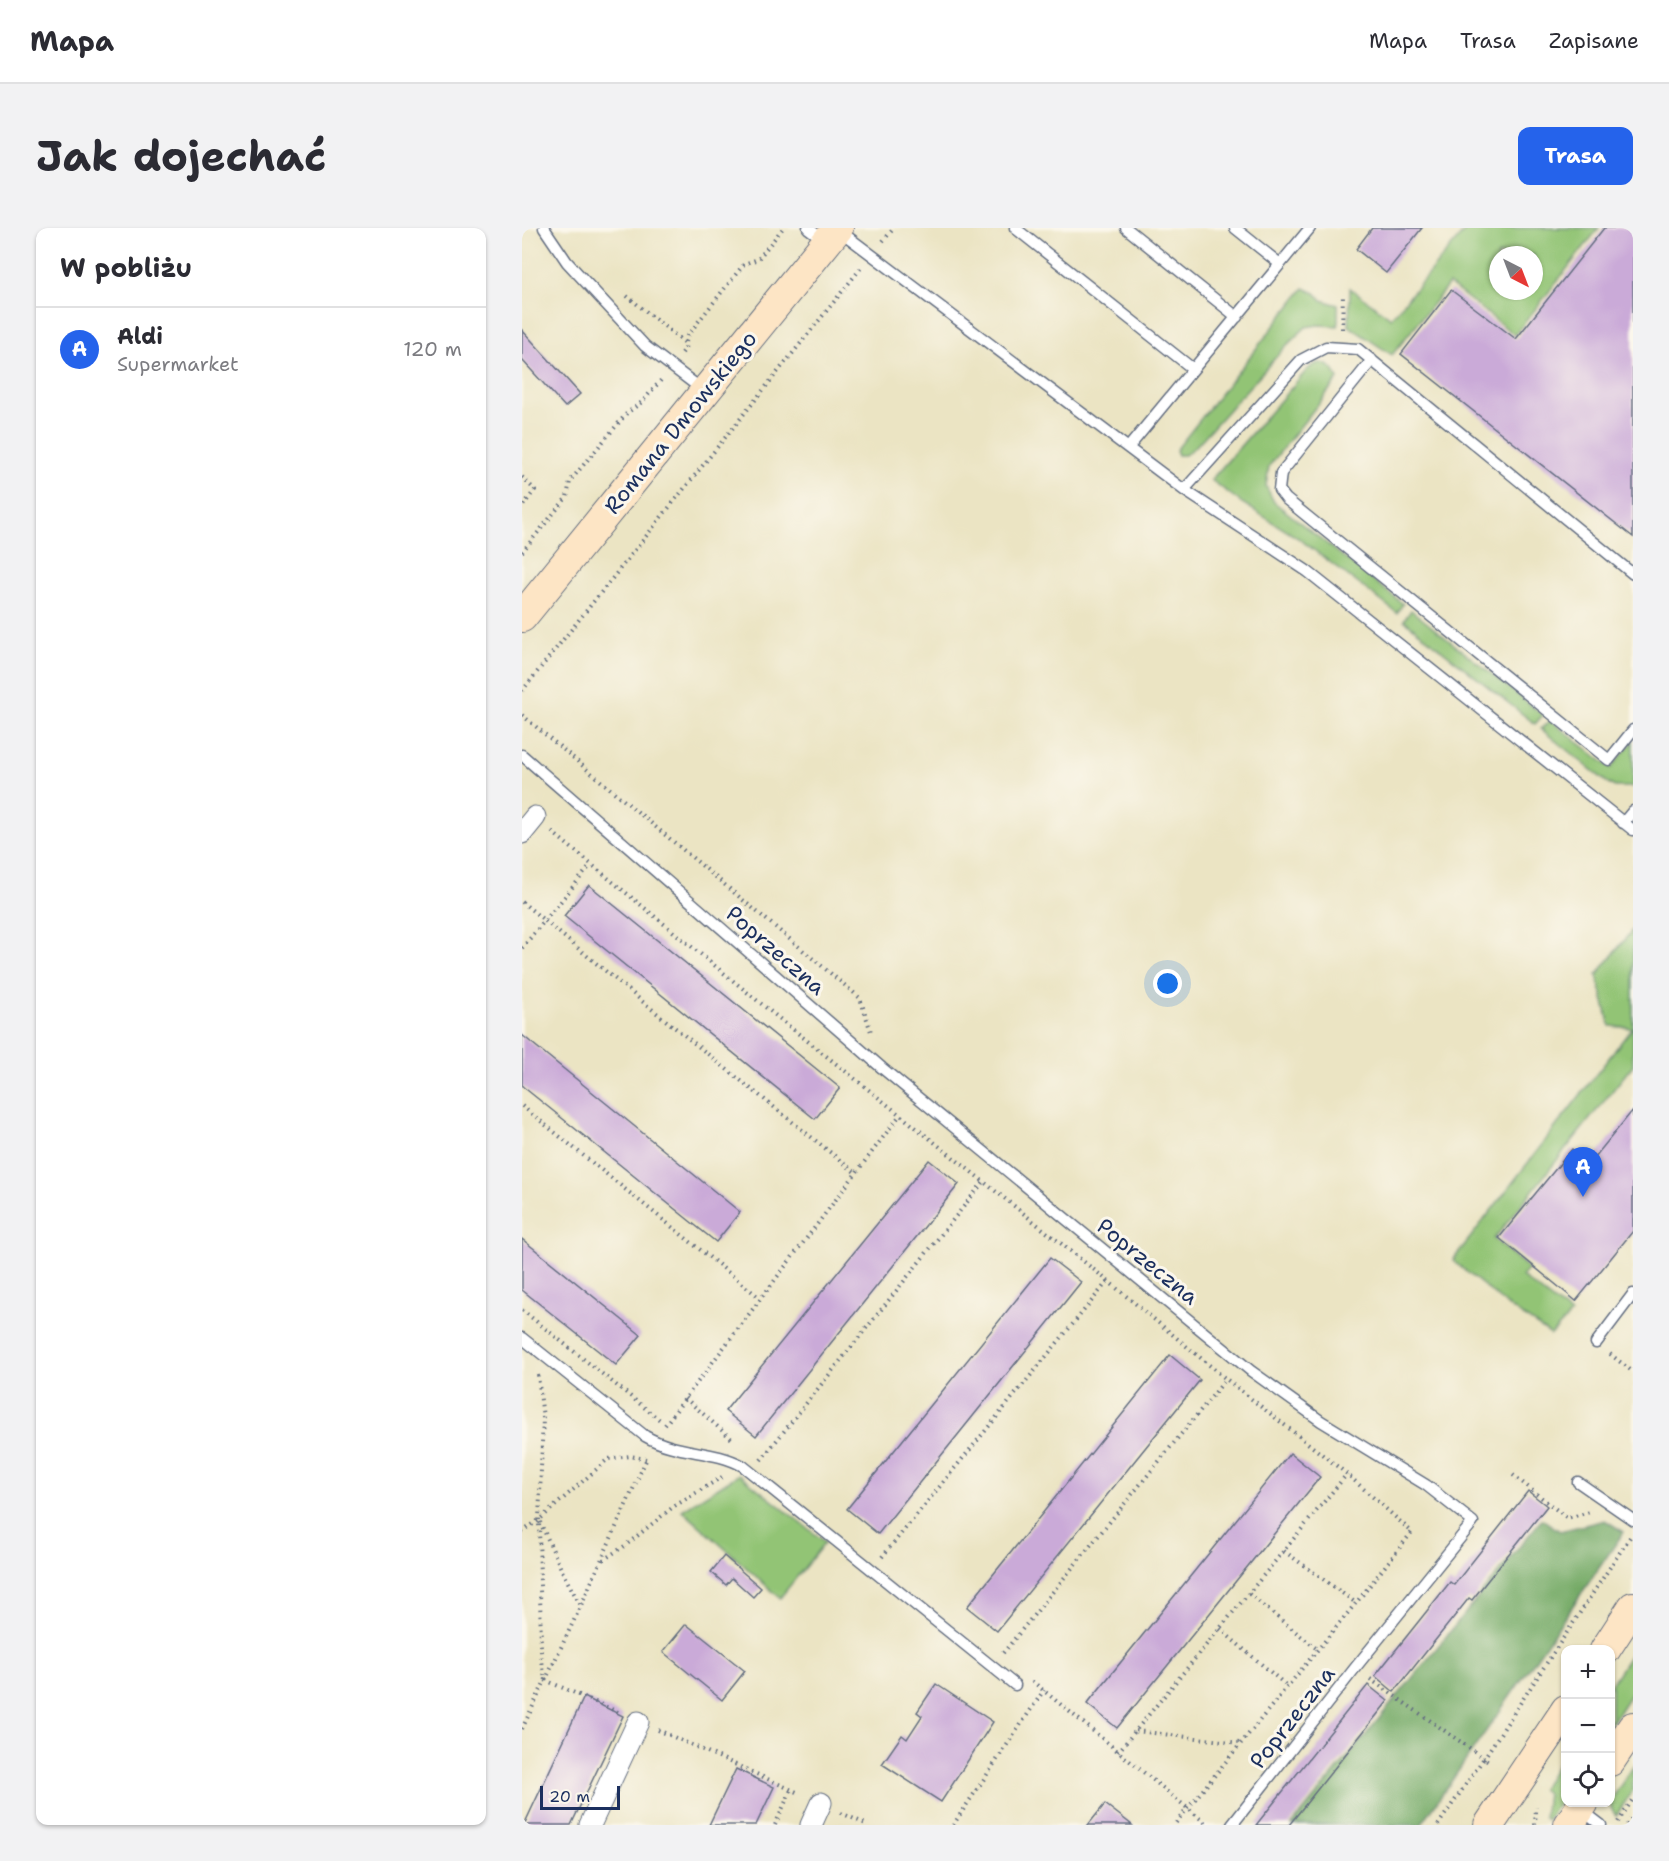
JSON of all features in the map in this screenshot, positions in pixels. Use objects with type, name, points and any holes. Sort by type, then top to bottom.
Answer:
[{"type":"street","name":"Romana Dmowskiego","points":[[522,617],[705,392],[827,232]]},
{"type":"street","points":[[1608,1645],[1633,1606]]},
{"type":"street","points":[[1489,1825],[1561,1717]]},
{"type":"street","points":[[590,1825],[638,1722]]},
{"type":"street","points":[[1615,1755],[1633,1727]]},
{"type":"street","points":[[811,1825],[821,1803]]},
{"type":"lane","points":[[544,228],[567,262],[645,346],[705,392]]},
{"type":"lane","points":[[1015,228],[1193,369]]},
{"type":"lane","points":[[1126,228],[1236,317]]},
{"type":"lane","points":[[1235,228],[1280,264]]},
{"type":"lane","points":[[1128,448],[1310,228]]},
{"type":"lane","points":[[827,232],[871,255],[1184,490],[1307,571],[1633,830]]},
{"type":"lane","points":[[1184,490],[1301,360],[1326,346],[1358,348],[1633,574]]},
{"type":"lane","points":[[1372,360],[1281,473],[1279,490],[1286,499],[1609,760],[1633,730]]},
{"type":"lane","name":"Poprzeczna","points":[[522,755],[882,1068],[1251,1371],[1321,1421],[1426,1485],[1473,1522],[1232,1825]]},
{"type":"lane","points":[[1623,823],[1633,811]]},
{"type":"lane","points":[[1596,1342],[1633,1294]]},
{"type":"lane","points":[[522,1338],[645,1436],[674,1449],[730,1458],[743,1466],[1015,1685]]},
{"type":"lane","points":[[1578,1482],[1633,1520]]},
{"type":"path","points":[[522,552],[567,497],[570,481],[627,413],[642,402],[671,368],[685,349],[687,336],[744,264],[758,259],[783,228]]},
{"type":"path","points":[[522,691],[894,228]]},
{"type":"path","points":[[1342,333],[1343,295]]},
{"type":"path","points":[[627,296],[686,344]]},
{"type":"path","points":[[522,477],[535,490],[522,507]]},
{"type":"path","points":[[522,715],[860,998],[882,1068]]},
{"type":"path","points":[[528,825],[591,865],[1108,1281],[1226,1379],[1347,1474],[1412,1532],[1174,1825]]},
{"type":"path","points":[[522,948],[591,865]]},
{"type":"path","points":[[522,902],[856,1173]]},
{"type":"path","points":[[522,1106],[760,1298]]},
{"type":"path","points":[[522,1729],[581,1605],[654,1441],[900,1115]]},
{"type":"path","points":[[601,1561],[626,1545],[673,1507],[743,1466],[759,1462],[984,1181]]},
{"type":"path","points":[[881,1558],[1108,1281]]},
{"type":"path","points":[[522,1310],[665,1425]]},
{"type":"path","points":[[544,1328],[535,1339],[535,1348],[543,1418],[539,1520],[541,1653],[545,1680]]},
{"type":"path","points":[[1001,1656],[1226,1379]]},
{"type":"path","points":[[522,1532],[539,1520],[608,1459],[630,1456],[646,1460]]},
{"type":"path","points":[[1118,1752],[1347,1474]]},
{"type":"path","points":[[1514,1475],[1567,1518],[1614,1506]]},
{"type":"path","points":[[539,1520],[564,1575],[581,1605]]},
{"type":"path","points":[[1438,1825],[1633,1533]]},
{"type":"path","points":[[1284,1551],[1356,1603]]},
{"type":"path","points":[[1250,1594],[1317,1649]]},
{"type":"path","points":[[1220,1629],[1287,1686]]},
{"type":"path","points":[[1355,1668],[1490,1762]]},
{"type":"path","points":[[545,1680],[868,1825]]},
{"type":"path","points":[[953,1825],[1044,1690]]},
{"type":"path","points":[[1136,1731],[1240,1743]]},
{"type":"path","points":[[775,1825],[791,1790]]},
{"type":"path","points":[[1615,1825],[1633,1799]]},
{"type":"path","points":[[1627,1825],[1633,1816]]},
{"type":"green space","points":[[1467,228],[1599,228],[1543,299],[1543,246],[1489,246],[1489,300],[1542,300],[1515,335],[1449,284],[1392,355],[1349,326],[1350,288],[1391,318]]},
{"type":"green space","points":[[1304,288],[1315,293],[1322,300],[1338,305],[1338,326],[1306,327],[1197,445],[1185,455],[1178,455],[1176,450]]},
{"type":"green space","points":[[1320,363],[1332,368],[1338,379],[1269,466],[1266,486],[1274,502],[1403,604],[1397,613],[1298,538],[1242,503],[1211,480],[1306,371]]},
{"type":"green space","points":[[1411,610],[1543,715],[1535,724],[1404,620]]},
{"type":"green space","points":[[1550,720],[1611,768],[1633,741],[1633,787],[1615,787],[1609,784],[1541,729]]},
{"type":"green space","points":[[1633,929],[1633,1065],[1494,1239],[1528,1268],[1522,1277],[1571,1314],[1551,1335],[1507,1305],[1453,1260],[1632,1028],[1610,1026],[1597,975]]},
{"type":"green space","points":[[739,1474],[825,1542],[780,1598],[682,1510]]},
{"type":"green space","points":[[1542,1519],[1560,1531],[1605,1520],[1624,1532],[1421,1825],[1292,1825]]},
{"type":"green space","points":[[1633,1650],[1633,1690],[1615,1718],[1615,1699],[1615,1678]]},
{"type":"green space","points":[[1561,1758],[1561,1799],[1547,1820],[1544,1818],[1547,1793],[1541,1789]]},
{"type":"green space","points":[[1633,1767],[1633,1790],[1616,1816],[1611,1808],[1615,1807],[1615,1794]]},
{"type":"building","points":[[1372,228],[1422,228],[1386,273],[1356,249]]},
{"type":"building","points":[[1604,228],[1633,228],[1633,537],[1401,354],[1451,290],[1516,339]]},
{"type":"building","points":[[522,330],[580,394],[565,407],[522,360]]},
{"type":"building","points":[[589,885],[840,1088],[815,1119],[564,916]]},
{"type":"building","points":[[522,1035],[740,1212],[716,1242],[522,1086]]},
{"type":"building","points":[[1633,1110],[1633,1231],[1576,1301],[1499,1238],[1572,1149],[1590,1163]]},
{"type":"building","points":[[929,1160],[959,1184],[756,1436],[725,1411]]},
{"type":"building","points":[[522,1239],[641,1335],[616,1365],[522,1290]]},
{"type":"building","points":[[1050,1258],[1081,1282],[878,1534],[847,1509]]},
{"type":"building","points":[[1170,1355],[1200,1380],[997,1631],[967,1607]]},
{"type":"building","points":[[1290,1453],[1320,1477],[1117,1728],[1087,1704]]},
{"type":"building","points":[[1528,1491],[1547,1506],[1394,1692],[1375,1676],[1450,1582],[1454,1585]]},
{"type":"building","points":[[724,1556],[761,1588],[753,1597],[732,1578],[726,1585],[711,1572]]},
{"type":"building","points":[[686,1624],[745,1671],[722,1700],[663,1652]]},
{"type":"building","points":[[936,1684],[993,1722],[941,1802],[882,1764],[902,1735],[907,1739],[922,1716],[917,1712]]},
{"type":"building","points":[[1368,1685],[1388,1701],[1289,1825],[1256,1825]]},
{"type":"building","points":[[584,1697],[623,1716],[571,1825],[524,1825]]},
{"type":"building","points":[[736,1769],[774,1787],[756,1825],[709,1825]]},
{"type":"building","points":[[1105,1804],[1132,1825],[1088,1825]]},
{"type":"place","name":"Aldi","points":[[1583,1197]]}]
